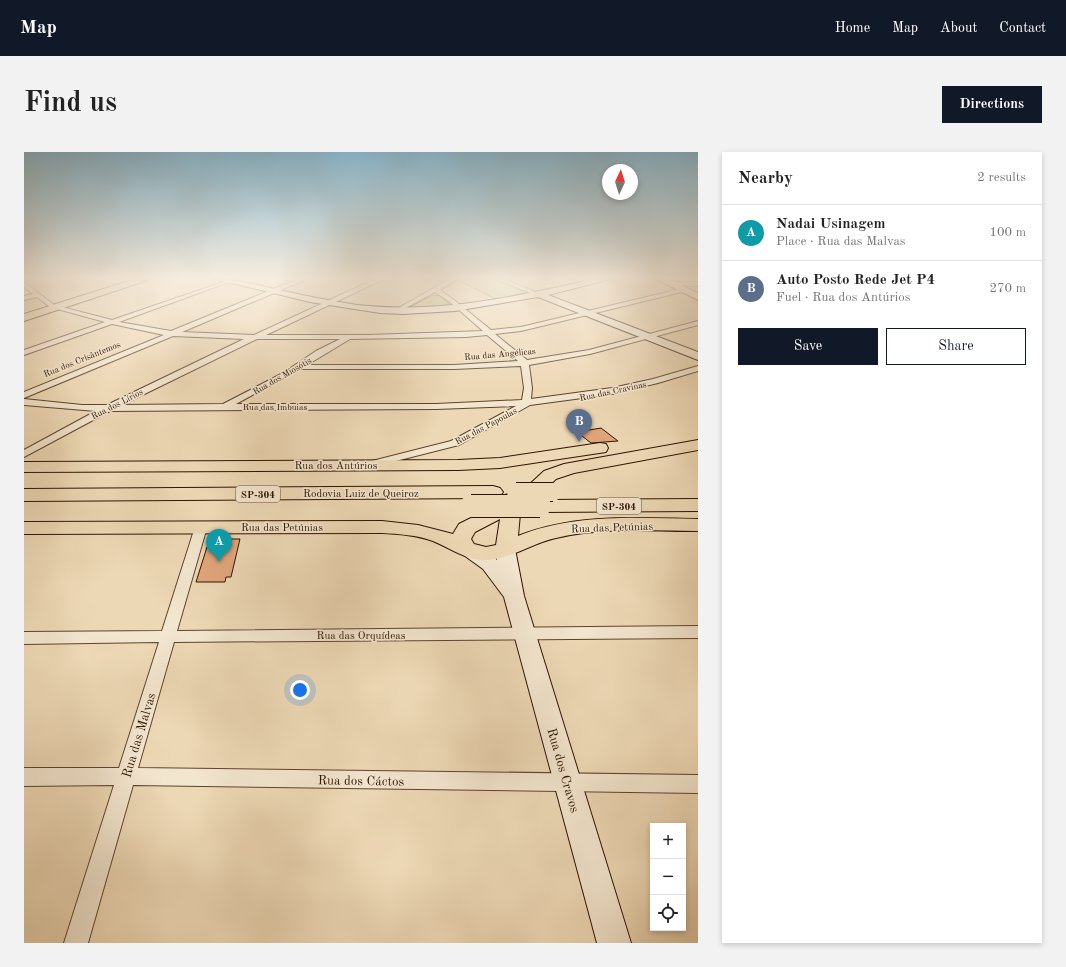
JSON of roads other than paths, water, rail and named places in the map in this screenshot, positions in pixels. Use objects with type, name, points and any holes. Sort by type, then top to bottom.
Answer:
[{"type":"highway","name":"Rodovia Luiz de Queiroz","points":[[24,495],[493,492],[549,483],[698,490]]},
{"type":"highway","name":"Rodovia Luiz de Queiroz","points":[[24,509],[471,506],[549,483],[698,505]]},
{"type":"main road","points":[[594,316],[698,356]]},
{"type":"main road","points":[[549,483],[646,444],[698,434]]},
{"type":"main road","name":"Rua dos Antúrios","points":[[24,466],[458,465],[500,463],[619,445],[646,444]]},
{"type":"main road","points":[[505,549],[508,541],[509,518],[511,512],[570,468],[698,445]]},
{"type":"main road","points":[[531,458],[549,483]]},
{"type":"main road","points":[[469,550],[461,539],[466,528],[496,513],[525,487],[531,477],[533,466],[539,462],[549,483]]},
{"type":"main road","name":"Rua das Petúnias","points":[[24,528],[403,528],[439,536],[469,550],[485,554],[505,549],[526,538],[553,530],[581,526],[698,525]]},
{"type":"main road","name":"Rua dos Cravos","points":[[505,549],[514,596],[614,943]]},
{"type":"main road","name":"Rua dos Cravos","points":[[469,550],[490,564],[503,579],[514,596]]},
{"type":"street","points":[[89,316],[173,334],[243,337],[292,336],[343,338],[490,333],[520,329],[580,316]]},
{"type":"street","points":[[24,353],[128,316]]},
{"type":"street","name":"Rua dos Crisântemos","points":[[24,395],[217,316]]},
{"type":"street","name":"Rua dos Lírios","points":[[24,454],[108,408],[300,316]]},
{"type":"street","points":[[469,316],[525,363]]},
{"type":"street","name":"Rua das Angélicas","points":[[300,367],[454,367],[525,363],[590,352],[698,323]]},
{"type":"street","points":[[276,327],[282,333],[292,336]]},
{"type":"street","name":"Rua dos Lírios","points":[[212,357],[243,337],[276,327]]},
{"type":"street","name":"Rua dos Miosótis","points":[[223,408],[300,367],[343,338]]},
{"type":"street","name":"Rua das Papoulas","points":[[364,465],[421,453],[455,443],[526,404],[528,388],[525,363]]},
{"type":"street","name":"Rua das Cravinas","points":[[526,404],[573,399],[624,390],[698,368]]},
{"type":"street","name":"Rua das Imbuias","points":[[24,402],[82,408],[489,406],[526,404]]},
{"type":"street","name":"Rua das Malvas","points":[[76,943],[201,527]]},
{"type":"street","name":"Rua das Orquídeas","points":[[24,638],[698,632]]},
{"type":"street","name":"Rua dos Cáctos","points":[[24,777],[126,776],[568,784],[698,784]]},
{"type":"place","name":"Auto Posto Rede Jet P4","points":[[579,442]]},
{"type":"place","name":"Nadai Usinagem","points":[[219,562]]}]
